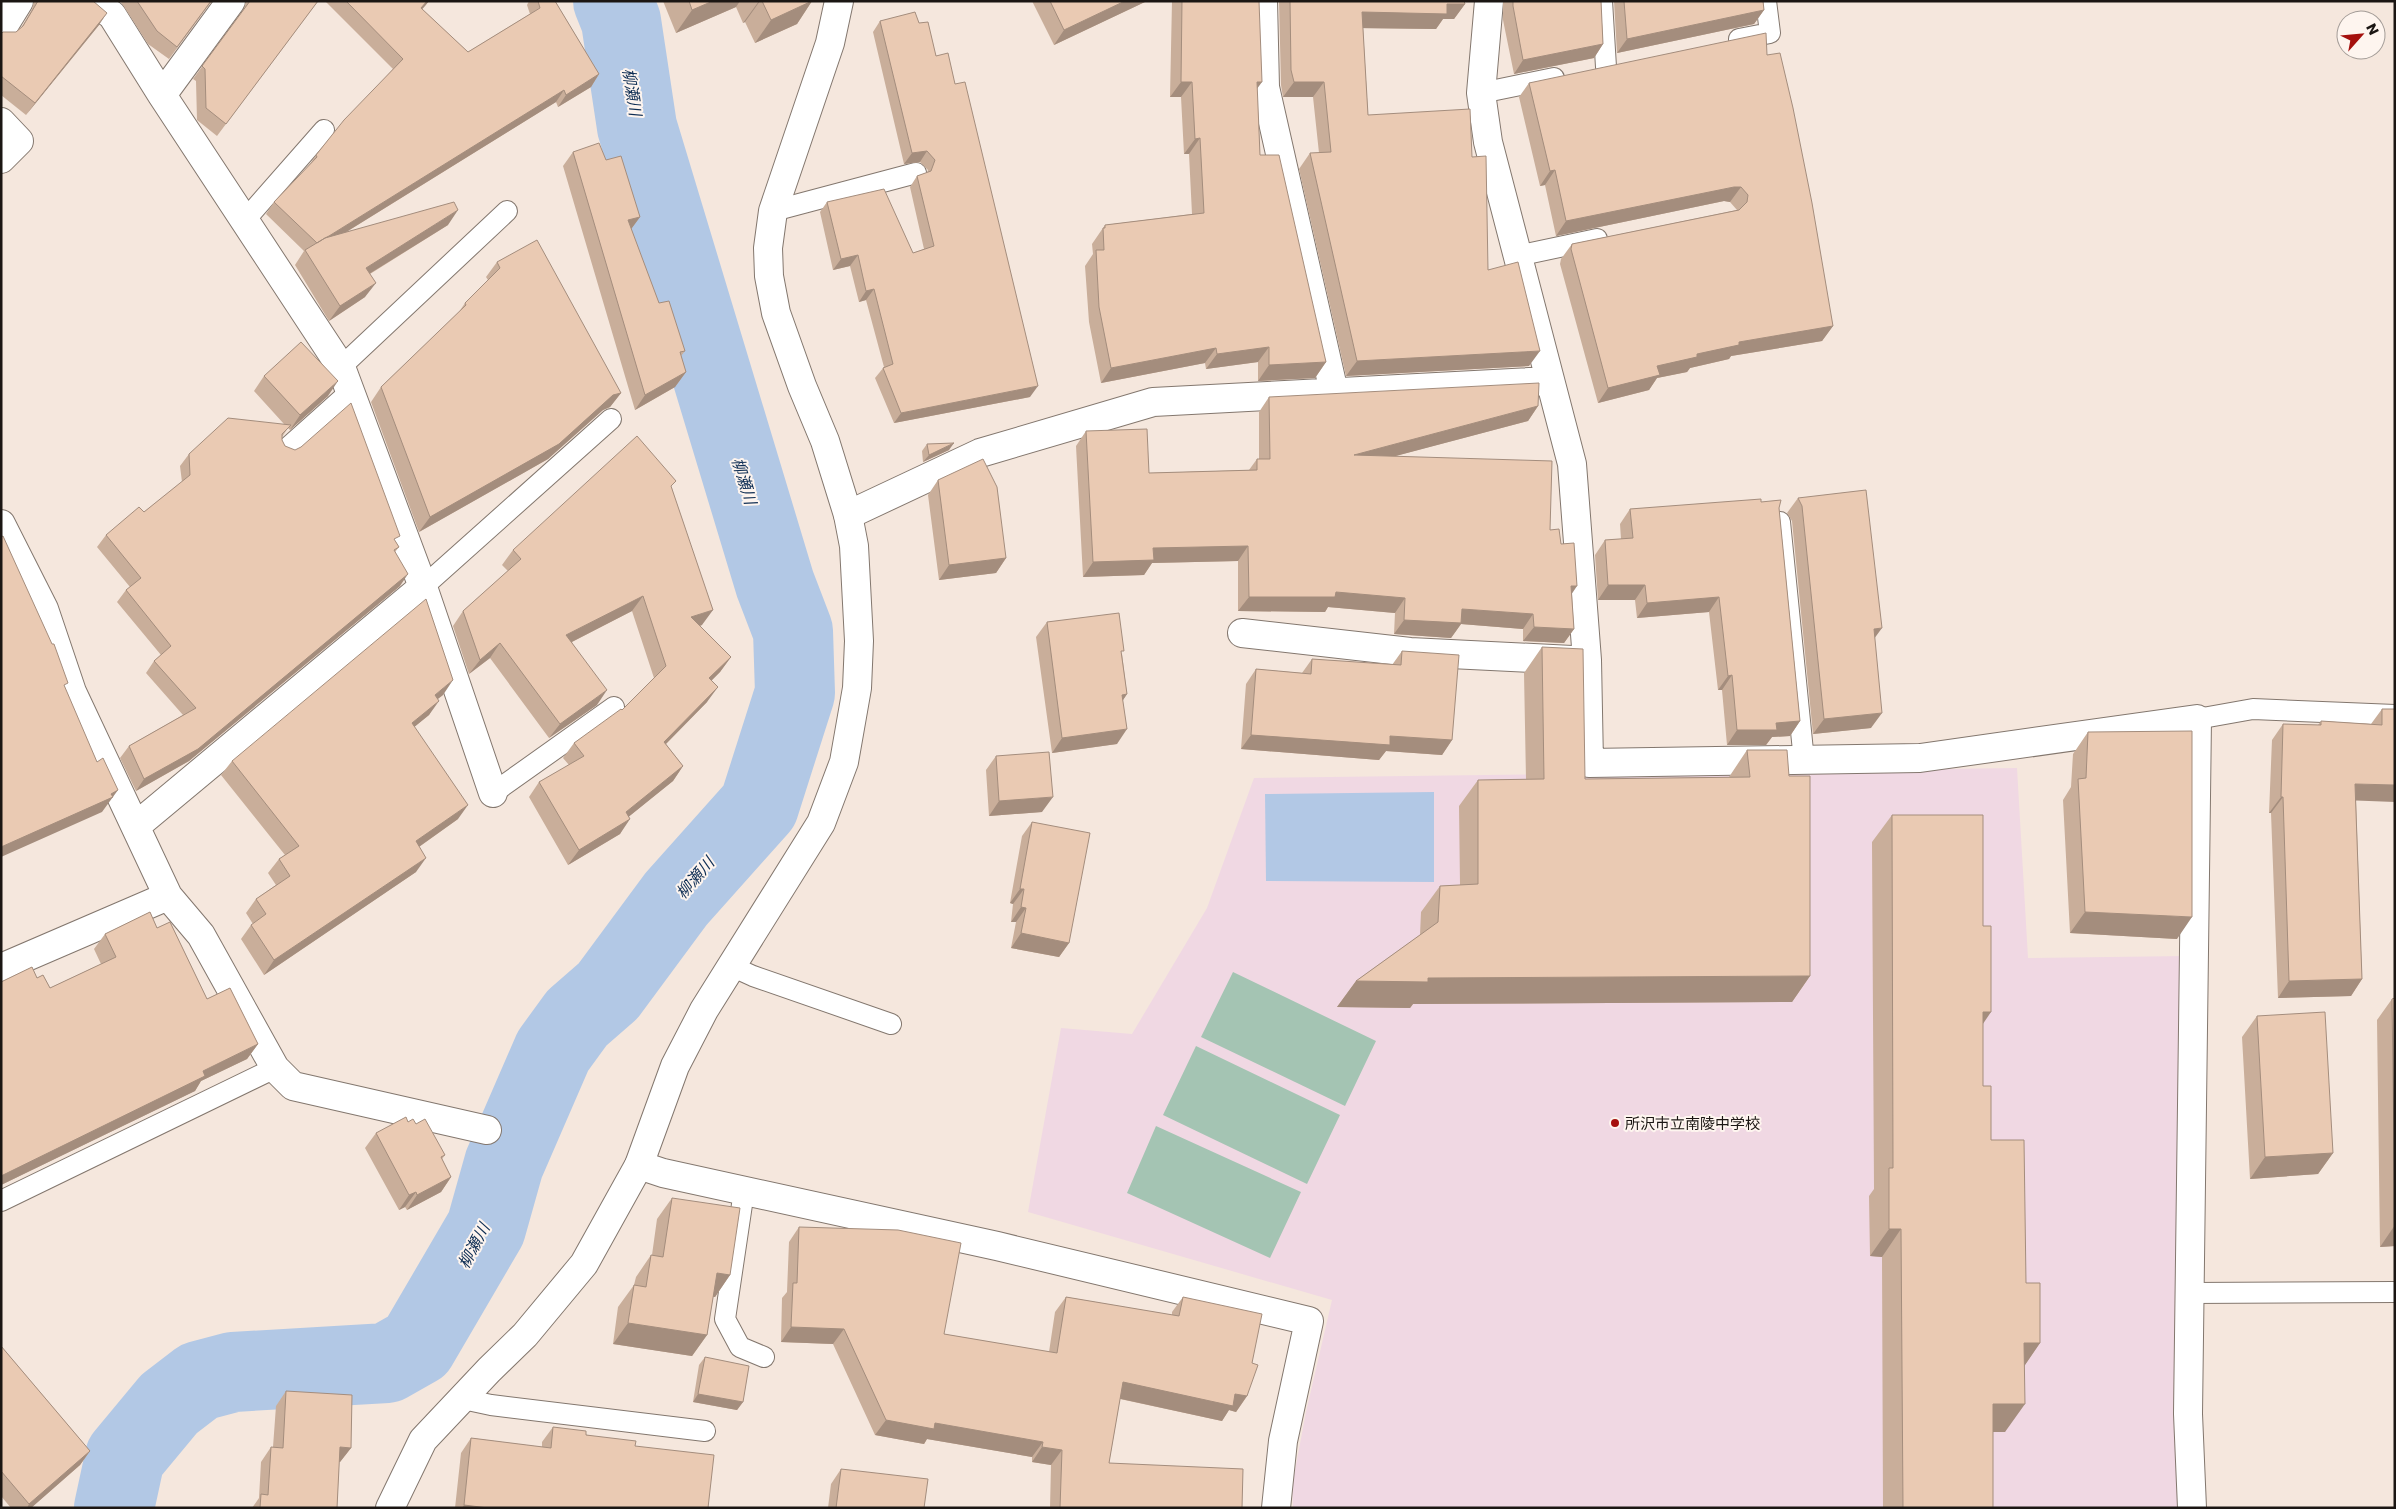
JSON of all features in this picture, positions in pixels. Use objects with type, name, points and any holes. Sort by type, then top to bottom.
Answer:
[{"type":"street","points":[[1,30],[19,1]]},
{"type":"street","points":[[91,1],[112,15],[346,379],[423,587],[493,793]]},
{"type":"street","points":[[162,95],[231,1]]},
{"type":"street","points":[[390,1508],[423,1440],[525,1335],[584,1264],[639,1164],[676,1066],[704,1010],[821,823],[844,762],[857,688],[859,641],[854,546],[848,515],[825,441],[802,386],[776,313],[769,276],[773,211],[830,43],[838,1]]},
{"type":"street","points":[[1263,1],[1265,87],[1334,392]]},
{"type":"street","points":[[1489,1],[1482,93],[1488,142],[1572,464],[1587,660],[1589,763],[1920,758],[2197,719],[2188,1414],[2192,1508]]},
{"type":"street","points":[[1,122],[19,141],[1,159]]},
{"type":"street","points":[[848,515],[980,453],[1153,402],[1549,381]]},
{"type":"street","points":[[1,524],[44,609],[72,692],[168,896],[201,936],[275,1068],[293,1086],[487,1130]]},
{"type":"street","points":[[136,826],[423,587]]},
{"type":"street","points":[[1242,632],[1410,652],[1587,660]]},
{"type":"street","points":[[1,968],[168,896]]},
{"type":"street","points":[[639,1164],[663,1172],[744,1191],[997,1246],[1309,1321],[1282,1441],[1276,1508]]},
{"type":"lane","points":[[1482,93],[1599,69],[1602,1]]},
{"type":"lane","points":[[1721,43],[1770,33],[1766,1]]},
{"type":"lane","points":[[245,220],[324,130]]},
{"type":"lane","points":[[773,211],[916,173]]},
{"type":"lane","points":[[285,450],[346,379],[507,211]]},
{"type":"lane","points":[[1517,256],[1612,236]]},
{"type":"lane","points":[[423,587],[611,419]]},
{"type":"lane","points":[[1780,522],[1804,761]]},
{"type":"lane","points":[[493,793],[614,707]]},
{"type":"lane","points":[[2197,719],[2253,709],[2395,715]]},
{"type":"lane","points":[[731,966],[753,976],[891,1024]]},
{"type":"lane","points":[[1,1201],[275,1068]]},
{"type":"lane","points":[[744,1191],[725,1319],[740,1347],[764,1357]]},
{"type":"lane","points":[[2190,1293],[2395,1292]]},
{"type":"lane","points":[[464,1399],[705,1431]]},
{"type":"shaded area","name":"所沢市立南陵中学校","points":[[2017,768],[2028,958],[2186,956],[2189,1508],[1293,1508],[1292,1486],[1306,1412],[1332,1300],[1028,1212],[1061,1028],[1132,1034],[1207,908],[1254,778]]},
{"type":"green space","points":[[1233,972],[1376,1041],[1345,1106],[1201,1037]]},
{"type":"green space","points":[[1196,1046],[1340,1115],[1307,1184],[1163,1115]]},
{"type":"green space","points":[[1156,1126],[1301,1192],[1270,1258],[1127,1193]]},
{"type":"water","points":[[1434,792],[1434,882],[1266,881],[1265,794]]},
{"type":"building","points":[[38,1],[93,1],[107,13],[35,103],[1,76],[1,34],[3,32],[16,32],[23,26]]},
{"type":"building","points":[[137,1],[211,1],[177,47],[157,31]]},
{"type":"building","points":[[250,1],[318,1],[226,124],[206,108],[205,69],[202,66]]},
{"type":"building","points":[[346,1],[427,1],[421,8],[468,52],[540,8],[538,1],[555,1],[599,74],[566,95],[564,90],[317,243],[274,202],[317,157],[316,155],[344,120],[403,59]]},
{"type":"building","points":[[689,1],[713,1],[692,10]]},
{"type":"building","points":[[762,1],[812,1],[771,20]]},
{"type":"building","points":[[1050,1],[1125,1],[1064,30]]},
{"type":"building","points":[[1182,1],[1259,1],[1262,82],[1257,82],[1260,155],[1279,155],[1326,362],[1269,365],[1269,347],[1217,354],[1216,348],[1111,368],[1099,307],[1096,250],[1104,250],[1103,228],[1105,228],[1105,225],[1204,213],[1200,138],[1195,139],[1192,82],[1181,82]]},
{"type":"building","points":[[1290,1],[1464,1],[1465,4],[1447,4],[1447,14],[1362,12],[1368,115],[1470,109],[1472,157],[1486,156],[1488,270],[1518,262],[1540,351],[1357,361],[1310,153],[1331,152],[1324,82],[1294,82],[1291,70]]},
{"type":"building","points":[[1513,1],[1601,1],[1603,44],[1523,60]]},
{"type":"building","points":[[1624,1],[1763,1],[1764,10],[1627,39]]},
{"type":"building","points":[[915,12],[919,23],[928,22],[936,56],[948,53],[955,84],[965,82],[1038,386],[901,413],[883,368],[893,364],[874,289],[866,291],[858,255],[841,259],[827,202],[884,189],[913,253],[934,246],[917,176],[931,171],[935,160],[927,151],[912,153],[880,21]]},
{"type":"building","points":[[1766,33],[1767,55],[1780,53],[1793,108],[1812,203],[1833,326],[1739,342],[1739,345],[1697,354],[1697,357],[1657,366],[1660,375],[1608,388],[1571,249],[1572,244],[1739,210],[1747,202],[1748,195],[1741,187],[1734,187],[1566,221],[1555,170],[1550,171],[1529,83]]},
{"type":"building","points":[[599,143],[606,160],[621,156],[640,217],[628,220],[659,303],[669,301],[685,351],[680,352],[686,372],[645,395],[573,152]]},
{"type":"building","points":[[454,202],[458,210],[366,268],[376,283],[340,306],[305,250],[325,238]]},
{"type":"building","points":[[537,240],[621,393],[613,395],[559,444],[430,517],[381,387],[466,305],[465,303],[500,268],[497,262]]},
{"type":"building","points":[[301,342],[338,381],[300,415],[264,376]]},
{"type":"building","points":[[1539,383],[1538,406],[1354,455],[1552,461],[1550,530],[1559,529],[1561,544],[1574,543],[1577,586],[1571,586],[1574,629],[1534,627],[1533,614],[1462,609],[1461,623],[1404,620],[1405,598],[1336,592],[1335,597],[1249,597],[1248,546],[1153,548],[1154,560],[1093,562],[1086,431],[1147,429],[1149,473],[1257,470],[1257,459],[1270,459],[1269,397]]},
{"type":"building","points":[[351,403],[400,536],[394,539],[399,547],[394,550],[408,574],[198,749],[144,779],[129,746],[196,708],[154,661],[171,646],[126,590],[141,578],[106,535],[139,507],[144,512],[190,475],[189,454],[228,418],[291,425],[282,434],[282,440],[285,446],[295,450],[301,447]]},
{"type":"building","points":[[637,436],[676,481],[671,486],[713,610],[691,617],[731,657],[709,678],[718,687],[664,742],[683,766],[626,812],[630,819],[579,850],[539,782],[584,756],[574,743],[622,710],[666,666],[643,596],[566,635],[607,690],[560,724],[500,643],[480,660],[463,611],[521,559],[513,550]]},
{"type":"building","points":[[954,443],[929,455],[927,444]]},
{"type":"building","points":[[983,459],[997,487],[1006,558],[949,565],[938,480]]},
{"type":"building","points":[[1866,490],[1882,628],[1874,629],[1882,713],[1824,719],[1802,506],[1798,498]]},
{"type":"building","points":[[1761,499],[1761,502],[1781,500],[1779,508],[1800,721],[1776,723],[1777,730],[1737,730],[1732,675],[1728,676],[1719,597],[1647,603],[1645,585],[1608,585],[1605,540],[1633,538],[1630,509]]},
{"type":"building","points":[[3,536],[52,644],[54,644],[68,683],[64,685],[97,762],[103,758],[118,790],[111,794],[113,797],[1,847],[1,537]]},
{"type":"building","points":[[426,599],[453,680],[435,695],[439,701],[412,723],[468,805],[416,841],[426,858],[274,960],[251,925],[266,914],[256,899],[290,876],[279,859],[299,846],[232,761]]},
{"type":"building","points":[[1119,613],[1124,651],[1121,651],[1127,694],[1122,695],[1127,729],[1062,738],[1047,622]]},
{"type":"building","points":[[1542,647],[1583,649],[1585,779],[1750,777],[1747,750],[1787,750],[1789,776],[1810,776],[1810,976],[1428,978],[1428,982],[1356,981],[1438,922],[1440,886],[1478,884],[1478,780],[1544,779]]},
{"type":"building","points":[[1402,651],[1459,655],[1452,740],[1390,736],[1390,745],[1251,735],[1256,669],[1311,674],[1312,659],[1401,665]]},
{"type":"building","points":[[2382,709],[2395,709],[2395,785],[2355,784],[2362,979],[2289,981],[2283,797],[2281,797],[2283,724],[2321,725],[2321,721],[2382,725]]},
{"type":"building","points":[[2192,731],[2192,917],[2085,912],[2078,779],[2086,778],[2088,732]]},
{"type":"building","points":[[1049,752],[1053,797],[999,801],[996,756]]},
{"type":"building","points":[[1892,815],[1983,815],[1983,926],[1991,926],[1991,1012],[1983,1012],[1983,1086],[1991,1086],[1991,1140],[2024,1140],[2026,1283],[2040,1283],[2040,1343],[2024,1343],[2025,1404],[1993,1404],[1993,1508],[1903,1508],[1901,1229],[1889,1229],[1889,1168],[1893,1168]]},
{"type":"building","points":[[1032,822],[1090,833],[1069,943],[1021,933],[1026,908],[1021,907],[1024,889],[1020,889]]},
{"type":"building","points":[[150,912],[157,928],[170,922],[207,999],[230,988],[258,1044],[203,1071],[205,1076],[1,1176],[1,982],[32,967],[37,978],[43,975],[50,988],[116,957],[105,934]]},
{"type":"building","points":[[2395,998],[2395,1225],[2392,999]]},
{"type":"building","points":[[2325,1012],[2333,1153],[2265,1157],[2257,1016]]},
{"type":"building","points":[[406,1117],[408,1122],[413,1119],[416,1124],[425,1119],[445,1155],[441,1157],[451,1177],[417,1195],[416,1192],[409,1195],[376,1133]]},
{"type":"building","points":[[672,1198],[740,1208],[730,1275],[717,1273],[707,1335],[628,1323],[634,1285],[646,1287],[651,1255],[663,1257]]},
{"type":"building","points":[[799,1227],[898,1230],[961,1243],[944,1334],[1057,1353],[1066,1297],[1179,1316],[1183,1297],[1262,1314],[1252,1363],[1258,1365],[1247,1396],[1235,1394],[1233,1406],[1123,1382],[1109,1463],[1243,1469],[1242,1508],[1060,1508],[1062,1450],[1042,1447],[1043,1442],[935,1423],[934,1429],[886,1420],[844,1329],[791,1327],[793,1283],[797,1283]]},
{"type":"building","points":[[1,1346],[90,1451],[29,1504],[1,1471]]},
{"type":"building","points":[[705,1357],[749,1366],[743,1402],[698,1394]]},
{"type":"building","points":[[286,1391],[352,1395],[351,1448],[340,1447],[337,1508],[260,1508],[261,1494],[268,1495],[271,1447],[283,1448]]},
{"type":"building","points":[[553,1427],[586,1431],[586,1435],[636,1441],[635,1446],[714,1455],[708,1508],[488,1508],[464,1505],[471,1438],[551,1448]]},
{"type":"building","points":[[841,1469],[928,1479],[924,1508],[836,1508]]},
{"type":"waterway","name":"柳瀬川","points":[[114,1508],[125,1457],[169,1404],[199,1381],[233,1372],[387,1363],[417,1346],[486,1228],[504,1164],[553,1051],[577,1018],[608,991],[676,899],[759,806],[795,693],[793,631],[775,584],[637,127],[621,21],[613,1]]},
{"type":"place","name":"所沢市立南陵中学校","points":[[1615,1123]]}]
